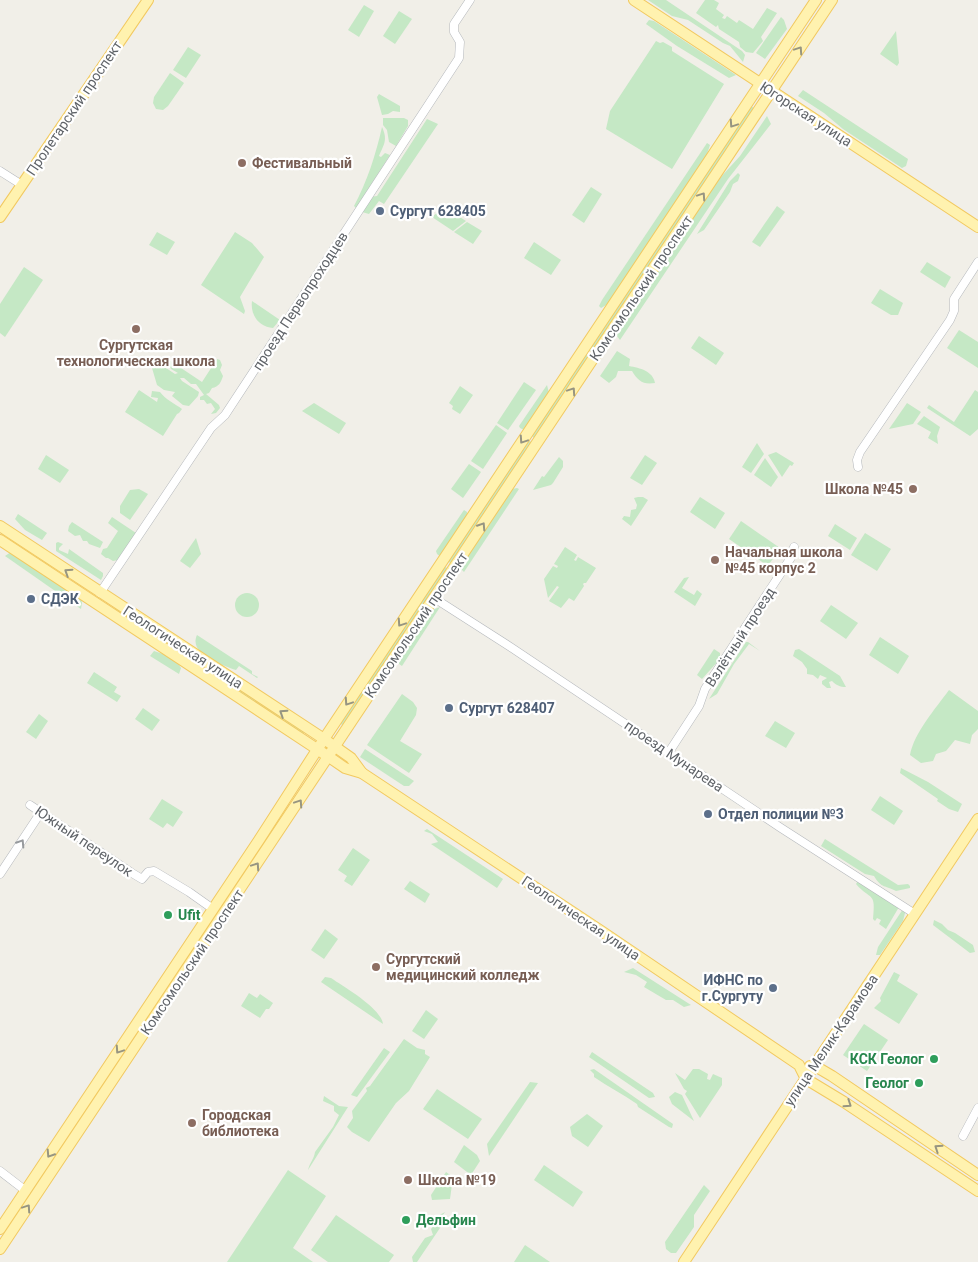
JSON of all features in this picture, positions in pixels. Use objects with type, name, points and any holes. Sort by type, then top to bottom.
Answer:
[{"type":"main road","name":"Пролетарский проспект","points":[[0,217],[148,0]]},
{"type":"main road","name":"Югорская улица","points":[[634,0],[978,228]]},
{"type":"main road","name":"Комсомольский проспект","points":[[0,1230],[317,749],[816,0]]},
{"type":"main road","name":"Комсомольский проспект","points":[[0,1249],[832,0]]},
{"type":"main road","name":"Геологическая улица","points":[[0,526],[324,739],[354,761],[362,773]]},
{"type":"main road","name":"Геологическая улица","points":[[0,540],[345,768],[362,773],[601,931],[799,1065],[806,1079]]},
{"type":"main road","name":"улица Мелик-Карамова","points":[[684,1262],[978,819]]},
{"type":"main road","points":[[185,951],[195,958]]},
{"type":"main road","points":[[799,1065],[815,1066],[978,1175]]},
{"type":"main road","points":[[806,1079],[978,1191]]},
{"type":"main road","points":[[74,1118],[84,1124]]},
{"type":"street","name":"проезд Первопроходцев","points":[[100,593],[211,428],[225,415],[459,58],[460,42],[454,32],[454,24],[470,0]]},
{"type":"street","points":[[0,170],[22,185]]},
{"type":"street","points":[[858,467],[857,460],[860,452],[950,320],[954,311],[954,299],[978,262]]},
{"type":"street","name":"Взлётный проезд","points":[[669,752],[699,706],[705,689],[792,556],[794,547]]},
{"type":"street","name":"проезд Мунарева","points":[[434,598],[781,828],[915,914]]},
{"type":"street","name":"Южный переулок","points":[[30,805],[142,879],[148,872],[154,871],[190,892],[213,909]]},
{"type":"street","points":[[0,874],[41,812]]},
{"type":"street","points":[[963,1136],[978,1108]]},
{"type":"street","points":[[0,1171],[26,1191]]},
{"type":"green space","points":[[648,0],[666,0],[742,51],[745,55],[743,62],[730,46],[688,20],[672,16]]},
{"type":"green space","points":[[705,0],[714,0],[719,3],[716,9],[724,15],[722,18],[725,19],[727,16],[737,23],[739,20],[753,29],[767,8],[777,13],[761,37],[763,41],[753,53],[746,52],[740,47],[739,42],[719,29],[718,25],[716,27],[696,13]]},
{"type":"green space","points":[[364,5],[374,11],[359,37],[348,30]]},
{"type":"green space","points":[[399,11],[412,19],[395,44],[383,36]]},
{"type":"green space","points":[[781,17],[787,29],[765,59],[756,53]]},
{"type":"green space","points":[[649,20],[654,21],[736,75],[729,78],[677,46],[646,24]]},
{"type":"green space","points":[[896,31],[899,63],[897,66],[880,54]]},
{"type":"green space","points":[[656,41],[663,42],[672,47],[672,51],[724,84],[672,169],[606,129],[610,111]]},
{"type":"green space","points":[[188,47],[201,55],[186,78],[173,70]]},
{"type":"green space","points":[[170,73],[184,83],[168,106],[163,110],[156,109],[153,103],[154,97]]},
{"type":"green space","points":[[803,90],[908,159],[906,166],[902,168],[843,129],[824,113],[798,96]]},
{"type":"green space","points":[[379,94],[400,106],[400,112],[393,111],[382,115],[377,97]]},
{"type":"green space","points":[[751,106],[755,109],[592,352],[589,350]]},
{"type":"green space","points":[[767,116],[771,124],[728,179],[620,340],[617,332],[720,178],[740,156]]},
{"type":"green space","points":[[383,118],[404,118],[408,120],[408,126],[396,146],[389,142],[387,130],[383,125]]},
{"type":"green space","points":[[427,119],[438,124],[384,204],[379,201],[369,214],[362,212],[369,197],[377,196]]},
{"type":"green space","points":[[382,127],[385,139],[379,156],[381,157],[385,153],[390,155],[356,208],[354,206],[371,168]]},
{"type":"green space","points":[[707,143],[710,145],[706,157],[608,304],[601,308],[599,306],[602,300]]},
{"type":"green space","points":[[738,173],[740,175],[738,181],[733,184],[730,192],[704,230],[697,234],[730,181]]},
{"type":"green space","points":[[591,187],[602,194],[584,223],[572,215]]},
{"type":"green space","points":[[777,206],[785,212],[760,247],[752,242]]},
{"type":"green space","points":[[444,207],[466,221],[453,231],[432,217]]},
{"type":"green space","points":[[467,222],[482,231],[473,244],[454,232]]},
{"type":"green space","points":[[157,232],[175,242],[167,255],[149,245]]},
{"type":"green space","points":[[235,232],[252,243],[264,257],[240,297],[245,311],[244,314],[201,285]]},
{"type":"green space","points":[[534,242],[561,260],[551,275],[524,258]]},
{"type":"green space","points":[[927,262],[951,277],[945,288],[920,272]]},
{"type":"green space","points":[[24,267],[43,280],[5,337],[0,333],[0,304]]},
{"type":"green space","points":[[880,289],[903,303],[898,315],[891,315],[871,303]]},
{"type":"green space","points":[[252,301],[280,320],[273,328],[260,323],[256,319],[252,311]]},
{"type":"green space","points":[[959,330],[978,342],[978,368],[947,348]]},
{"type":"green space","points":[[699,336],[724,353],[716,365],[691,348]]},
{"type":"green space","points":[[617,351],[630,359],[629,366],[649,373],[655,383],[641,382],[632,371],[618,371],[616,377],[609,383],[600,376]]},
{"type":"green space","points":[[586,354],[589,356],[534,438],[532,436]]},
{"type":"green space","points":[[217,359],[220,360],[222,365],[220,370],[223,376],[218,385],[206,394],[220,408],[216,413],[211,414],[215,409],[211,403],[207,404],[204,400],[200,400],[200,397],[204,395],[196,384],[191,384],[184,378],[180,378],[199,392],[198,396],[189,406],[183,405],[172,396],[175,392],[164,390],[157,385],[152,368],[154,362],[157,362],[175,374],[178,373],[171,369],[168,363],[169,360],[202,382]]},
{"type":"green space","points":[[524,382],[536,390],[508,430],[497,423]]},
{"type":"green space","points":[[547,385],[549,393],[524,430],[520,428],[519,426]]},
{"type":"green space","points":[[460,386],[473,395],[460,414],[452,409],[453,406],[449,403]]},
{"type":"green space","points":[[139,390],[157,402],[158,398],[151,397],[152,391],[160,392],[182,409],[163,436],[125,412]]},
{"type":"green space","points":[[975,390],[978,392],[978,429],[970,436],[927,408],[929,405],[954,422]]},
{"type":"green space","points":[[314,403],[346,423],[339,434],[302,411]]},
{"type":"green space","points":[[907,403],[921,412],[913,424],[889,429]]},
{"type":"green space","points":[[924,416],[940,427],[937,436],[938,444],[928,438],[931,432],[917,424]]},
{"type":"green space","points":[[496,425],[507,433],[483,469],[471,461]]},
{"type":"green space","points":[[529,441],[532,442],[451,563],[448,562]]},
{"type":"green space","points":[[757,443],[764,454],[751,473],[742,467]]},
{"type":"green space","points":[[776,452],[794,463],[792,466],[790,465],[782,477],[768,455]]},
{"type":"green space","points":[[46,455],[69,470],[60,483],[38,469]]},
{"type":"green space","points":[[645,455],[657,463],[642,485],[630,478]]},
{"type":"green space","points":[[559,457],[563,461],[563,467],[553,483],[533,490],[542,476],[544,477]]},
{"type":"green space","points":[[765,458],[778,477],[771,487],[754,475]]},
{"type":"green space","points":[[469,464],[481,472],[463,498],[451,489]]},
{"type":"green space","points":[[139,489],[148,494],[130,520],[120,513],[120,506],[130,490]]},
{"type":"green space","points":[[512,489],[519,489],[464,572],[460,568]]},
{"type":"green space","points":[[638,497],[648,500],[631,526],[622,519],[624,516],[630,517],[631,510],[636,509],[637,505],[634,498]]},
{"type":"green space","points":[[700,497],[725,513],[715,529],[690,512]]},
{"type":"green space","points":[[464,510],[467,512],[467,516],[441,557],[436,551]]},
{"type":"green space","points":[[18,514],[47,533],[42,540],[25,530],[15,519]]},
{"type":"green space","points":[[112,517],[136,533],[118,560],[113,561],[101,554],[118,531],[108,523]]},
{"type":"green space","points":[[741,521],[780,548],[768,566],[729,539]]},
{"type":"green space","points":[[72,522],[103,542],[100,548],[89,544],[87,541],[83,541],[80,535],[75,536],[68,531]]},
{"type":"green space","points":[[835,524],[857,538],[850,550],[828,536]]},
{"type":"green space","points":[[865,533],[891,549],[877,571],[851,555]]},
{"type":"green space","points":[[196,538],[201,554],[190,568],[180,561]]},
{"type":"green space","points":[[56,543],[63,544],[59,550],[68,554],[69,549],[103,573],[101,580],[56,551]]},
{"type":"green space","points":[[565,547],[577,555],[574,560],[576,561],[578,557],[596,568],[586,583],[583,584],[584,586],[574,601],[569,598],[561,608],[549,601],[559,587],[557,586],[548,598],[544,579],[553,566],[557,568],[558,566],[554,564]]},
{"type":"green space","points":[[11,552],[81,598],[81,609],[5,556]]},
{"type":"green space","points":[[445,567],[447,568],[343,725],[340,724]]},
{"type":"green space","points":[[689,577],[682,588],[694,595],[697,590],[702,594],[695,606],[674,592],[684,578]]},
{"type":"green space","points":[[247,593],[255,597],[259,605],[255,613],[247,617],[239,613],[235,605],[239,597]]},
{"type":"green space","points":[[831,605],[858,623],[846,639],[820,621]]},
{"type":"green space","points":[[115,607],[304,732],[303,734],[114,609]]},
{"type":"green space","points":[[440,607],[402,666],[399,664],[400,658],[432,610]]},
{"type":"green space","points":[[197,635],[252,671],[252,674],[258,677],[257,678],[239,666],[236,670],[208,658],[197,648]]},
{"type":"green space","points":[[880,637],[909,656],[898,674],[869,655]]},
{"type":"green space","points":[[746,642],[760,651],[749,644],[734,664],[717,694],[709,699]]},
{"type":"green space","points":[[714,649],[720,653],[720,659],[702,679],[697,675]]},
{"type":"green space","points":[[799,649],[840,676],[846,687],[838,686],[832,681],[829,682],[831,688],[827,688],[822,684],[822,681],[827,678],[820,675],[818,679],[813,675],[807,674],[807,669],[802,662],[793,656],[795,650]]},
{"type":"green space","points":[[154,651],[173,659],[181,668],[179,674],[150,656]]},
{"type":"green space","points":[[94,672],[117,687],[114,692],[121,696],[117,702],[87,683]]},
{"type":"green space","points":[[949,690],[978,711],[978,729],[972,735],[970,744],[955,740],[946,751],[936,754],[933,761],[921,763],[910,755],[912,747],[926,721]]},
{"type":"green space","points":[[402,694],[413,702],[417,708],[416,715],[400,741],[422,754],[409,773],[367,745]]},
{"type":"green space","points":[[143,708],[160,720],[152,731],[135,719]]},
{"type":"green space","points":[[39,714],[48,721],[36,739],[26,732]]},
{"type":"green space","points":[[775,721],[795,733],[786,748],[765,736]]},
{"type":"green space","points":[[365,749],[414,781],[409,786],[404,786],[360,757]]},
{"type":"green space","points":[[901,768],[928,782],[962,804],[958,812],[949,809],[937,801],[938,799],[900,773]]},
{"type":"green space","points":[[880,796],[903,811],[894,825],[871,810]]},
{"type":"green space","points":[[162,799],[183,812],[173,827],[167,823],[163,828],[149,819]]},
{"type":"green space","points":[[427,829],[503,879],[497,888],[431,844],[438,842],[432,834],[424,831]]},
{"type":"green space","points":[[825,839],[898,885],[908,884],[910,888],[896,891],[882,885],[874,876],[865,874],[821,846]]},
{"type":"green space","points":[[353,848],[370,860],[352,886],[344,881],[347,876],[338,870]]},
{"type":"green space","points":[[410,881],[430,894],[425,903],[404,889]]},
{"type":"green space","points":[[858,881],[899,907],[886,929],[879,924],[881,920],[877,918],[875,921],[873,919],[873,900],[856,884]]},
{"type":"green space","points":[[903,909],[905,913],[903,921],[880,955],[876,955],[878,947]]},
{"type":"green space","points":[[934,920],[973,945],[975,952],[970,953],[933,925]]},
{"type":"green space","points":[[325,929],[338,939],[324,959],[311,950]]},
{"type":"green space","points":[[633,968],[691,1005],[684,1007],[673,1000],[666,1000],[644,987],[647,982],[636,975],[624,972]]},
{"type":"green space","points":[[894,972],[900,975],[897,981],[918,994],[899,1024],[874,1008],[881,1001],[880,998]]},
{"type":"green space","points":[[325,977],[331,978],[353,992],[376,1011],[383,1024],[321,982]]},
{"type":"green space","points":[[249,993],[257,998],[260,994],[273,1003],[260,1018],[241,1006]]},
{"type":"green space","points":[[426,1010],[438,1019],[424,1039],[412,1031]]},
{"type":"green space","points":[[864,1024],[888,1040],[867,1071],[843,1055]]},
{"type":"green space","points":[[404,1039],[417,1048],[425,1050],[425,1054],[430,1057],[409,1091],[396,1103],[369,1142],[347,1127],[353,1118],[352,1111],[367,1091],[366,1088],[370,1086]]},
{"type":"green space","points":[[384,1048],[390,1052],[357,1097],[351,1095]]},
{"type":"green space","points":[[592,1052],[653,1093],[655,1097],[649,1098],[589,1057]]},
{"type":"green space","points":[[594,1069],[673,1124],[672,1128],[638,1107],[632,1100],[594,1077],[590,1070]]},
{"type":"green space","points":[[693,1069],[699,1069],[708,1074],[707,1079],[710,1080],[713,1074],[722,1078],[722,1085],[700,1118],[685,1094],[687,1091],[675,1073],[685,1080]]},
{"type":"green space","points":[[530,1082],[538,1083],[489,1156],[487,1144]]},
{"type":"green space","points":[[437,1089],[482,1119],[468,1139],[423,1109]]},
{"type":"green space","points":[[675,1092],[682,1095],[694,1121],[672,1104],[669,1097]]},
{"type":"green space","points":[[324,1096],[339,1106],[348,1107],[308,1170],[315,1152],[339,1115],[334,1111],[334,1106],[323,1101]]},
{"type":"green space","points":[[587,1114],[603,1126],[588,1147],[572,1136],[570,1127]]},
{"type":"green space","points":[[464,1145],[477,1155],[480,1161],[471,1175],[454,1162]]},
{"type":"green space","points":[[544,1165],[583,1192],[573,1207],[534,1180]]},
{"type":"green space","points":[[288,1170],[326,1196],[293,1248],[313,1262],[227,1262]]},
{"type":"green space","points":[[446,1172],[453,1177],[450,1199],[432,1200],[431,1195]]},
{"type":"green space","points":[[704,1185],[710,1191],[694,1215],[694,1227],[676,1253],[671,1253],[666,1249],[665,1242]]},
{"type":"green space","points":[[445,1212],[438,1222],[442,1225],[417,1262],[413,1262],[412,1257],[425,1238],[433,1235],[431,1229],[437,1222],[436,1217]]},
{"type":"green space","points":[[336,1215],[394,1255],[389,1262],[328,1262],[311,1250]]},
{"type":"green space","points":[[525,1245],[550,1262],[514,1262]]},
{"type":"place","name":"Фестивальный","points":[[242,163]]},
{"type":"place","name":"Сургут 628405","points":[[380,211]]},
{"type":"place","name":"Сургутская технологическая школа","points":[[136,329]]},
{"type":"place","name":"Школа №45","points":[[913,489]]},
{"type":"place","name":"Начальная школа №45 корпус 2","points":[[715,560]]},
{"type":"place","name":"СДЭК","points":[[31,599]]},
{"type":"place","name":"Сургут 628407","points":[[449,708]]},
{"type":"place","name":"Отдел полиции №3","points":[[708,814]]},
{"type":"place","name":"Ufit","points":[[168,915]]},
{"type":"place","name":"Сургутский медицинский колледж","points":[[376,967]]},
{"type":"place","name":"ИФНС по г.Сургуту","points":[[773,988]]},
{"type":"place","name":"КСК Геолог","points":[[934,1059]]},
{"type":"place","name":"Геолог","points":[[919,1083]]},
{"type":"place","name":"Городская библиотека","points":[[192,1123]]},
{"type":"place","name":"Школа №19","points":[[408,1180]]},
{"type":"place","name":"Дельфин","points":[[406,1220]]}]
